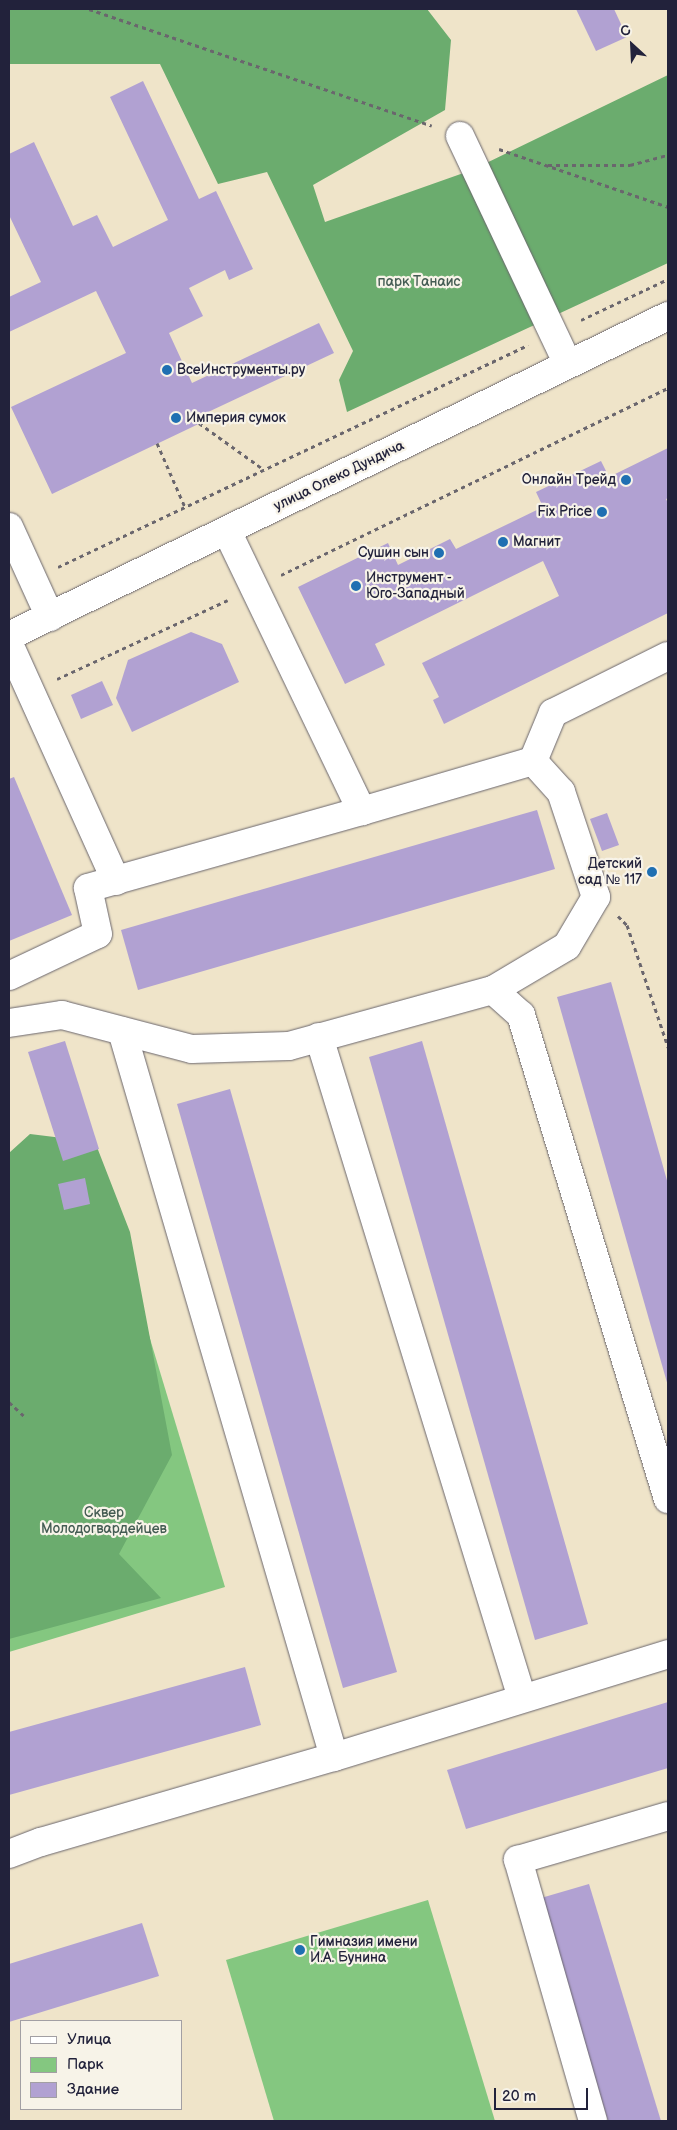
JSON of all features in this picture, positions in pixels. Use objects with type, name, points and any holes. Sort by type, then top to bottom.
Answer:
[{"type":"street","points":[[460,136],[552,334],[568,364]]},
{"type":"street","name":"улица Олеко Дундича","points":[[9,636],[668,316]]},
{"type":"street","points":[[9,527],[50,617]]},
{"type":"street","points":[[227,531],[362,811]]},
{"type":"street","points":[[9,644],[116,882]]},
{"type":"street","points":[[533,761],[553,714],[668,656]]},
{"type":"street","points":[[9,976],[98,934],[88,888],[116,882],[533,761]]},
{"type":"street","points":[[9,1023],[62,1015],[192,1049],[289,1046],[493,990],[567,946],[596,897],[561,792],[533,761]]},
{"type":"street","points":[[493,990],[521,1014],[668,1499]]},
{"type":"street","points":[[122,1031],[334,1757]]},
{"type":"street","points":[[319,1037],[522,1698]]},
{"type":"street","points":[[9,1854],[41,1842],[334,1757],[668,1654]]},
{"type":"street","points":[[593,2121],[518,1860],[668,1816]]},
{"type":"path","points":[[89,9],[668,207]]},
{"type":"path","points":[[544,165],[630,165],[668,155]]},
{"type":"path","points":[[33,579],[668,279]]},
{"type":"path","points":[[29,692],[254,588],[668,388]]},
{"type":"path","points":[[199,423],[264,469]]},
{"type":"path","points":[[157,443],[185,507]]},
{"type":"path","points":[[596,897],[627,924],[668,1047]]},
{"type":"path","points":[[9,1402],[26,1418]]},
{"type":"green space","name":"парк Танаис","points":[[9,9],[427,9],[451,40],[445,110],[313,185],[325,222],[472,170],[668,75],[668,263],[347,412],[339,380],[353,351],[267,172],[218,184],[160,64],[9,64]]},
{"type":"green space","name":"Сквер Молодогвардейцев","points":[[30,1134],[95,1142],[130,1232],[172,1455],[119,1554],[161,1598],[9,1639],[9,1153]]},
{"type":"green space","name":"Сквер Молодогвардейцев","points":[[109,1203],[225,1587],[9,1652],[9,1234]]},
{"type":"green space","points":[[428,1900],[495,2121],[274,2121],[226,1960]]},
{"type":"building","points":[[576,9],[614,9],[627,37],[596,51]]},
{"type":"building","points":[[143,81],[199,199],[216,191],[253,269],[229,280],[225,270],[189,288],[203,316],[169,333],[192,383],[319,323],[334,353],[206,413],[209,419],[52,494],[11,407],[126,353],[96,291],[9,332],[9,297],[41,282],[9,215],[9,154],[34,142],[73,226],[97,215],[113,247],[168,220],[110,97]]},
{"type":"building","points":[[668,448],[668,498],[666,499],[668,503],[668,613],[444,724],[433,700],[439,697],[422,663],[559,596],[543,561],[375,644],[385,665],[345,684],[298,587],[388,543],[398,565],[450,539],[456,549],[543,507],[536,492],[601,461],[609,477]]},
{"type":"building","points":[[191,632],[222,644],[239,682],[132,732],[116,698],[128,660]]},
{"type":"building","points":[[102,681],[113,705],[81,719],[71,695]]},
{"type":"building","points":[[14,777],[72,915],[9,941],[9,779]]},
{"type":"building","points":[[537,810],[555,869],[138,990],[121,930]]},
{"type":"building","points":[[607,813],[619,845],[602,851],[590,819]]},
{"type":"building","points":[[611,982],[668,1184],[668,1386],[557,997]]},
{"type":"building","points":[[65,1041],[99,1149],[63,1161],[28,1052]]},
{"type":"building","points":[[422,1041],[588,1624],[535,1640],[369,1057]]},
{"type":"building","points":[[230,1089],[397,1672],[343,1688],[177,1104]]},
{"type":"building","points":[[85,1178],[90,1204],[64,1210],[58,1184]]},
{"type":"building","points":[[245,1667],[261,1725],[9,1795],[9,1732]]},
{"type":"building","points":[[668,1702],[668,1768],[466,1829],[447,1770]]},
{"type":"building","points":[[589,1884],[661,2121],[608,2121],[541,1898]]},
{"type":"building","points":[[142,1923],[159,1976],[9,2022],[9,1964]]},
{"type":"place","name":"ВсеИнструменты.ру","points":[[167,370]]},
{"type":"place","name":"Империя сумок","points":[[176,418]]},
{"type":"place","name":"Онлайн Трейд","points":[[626,480]]},
{"type":"place","name":"Fix Price","points":[[602,512]]},
{"type":"place","name":"Магнит","points":[[503,542]]},
{"type":"place","name":"Сушин сын","points":[[439,553]]},
{"type":"place","name":"Инструмент - Юго-Западный","points":[[356,586]]},
{"type":"place","name":"Детский сад № 117","points":[[652,872]]},
{"type":"place","name":"Гимназия имени И.А. Бунина","points":[[300,1950]]}]
